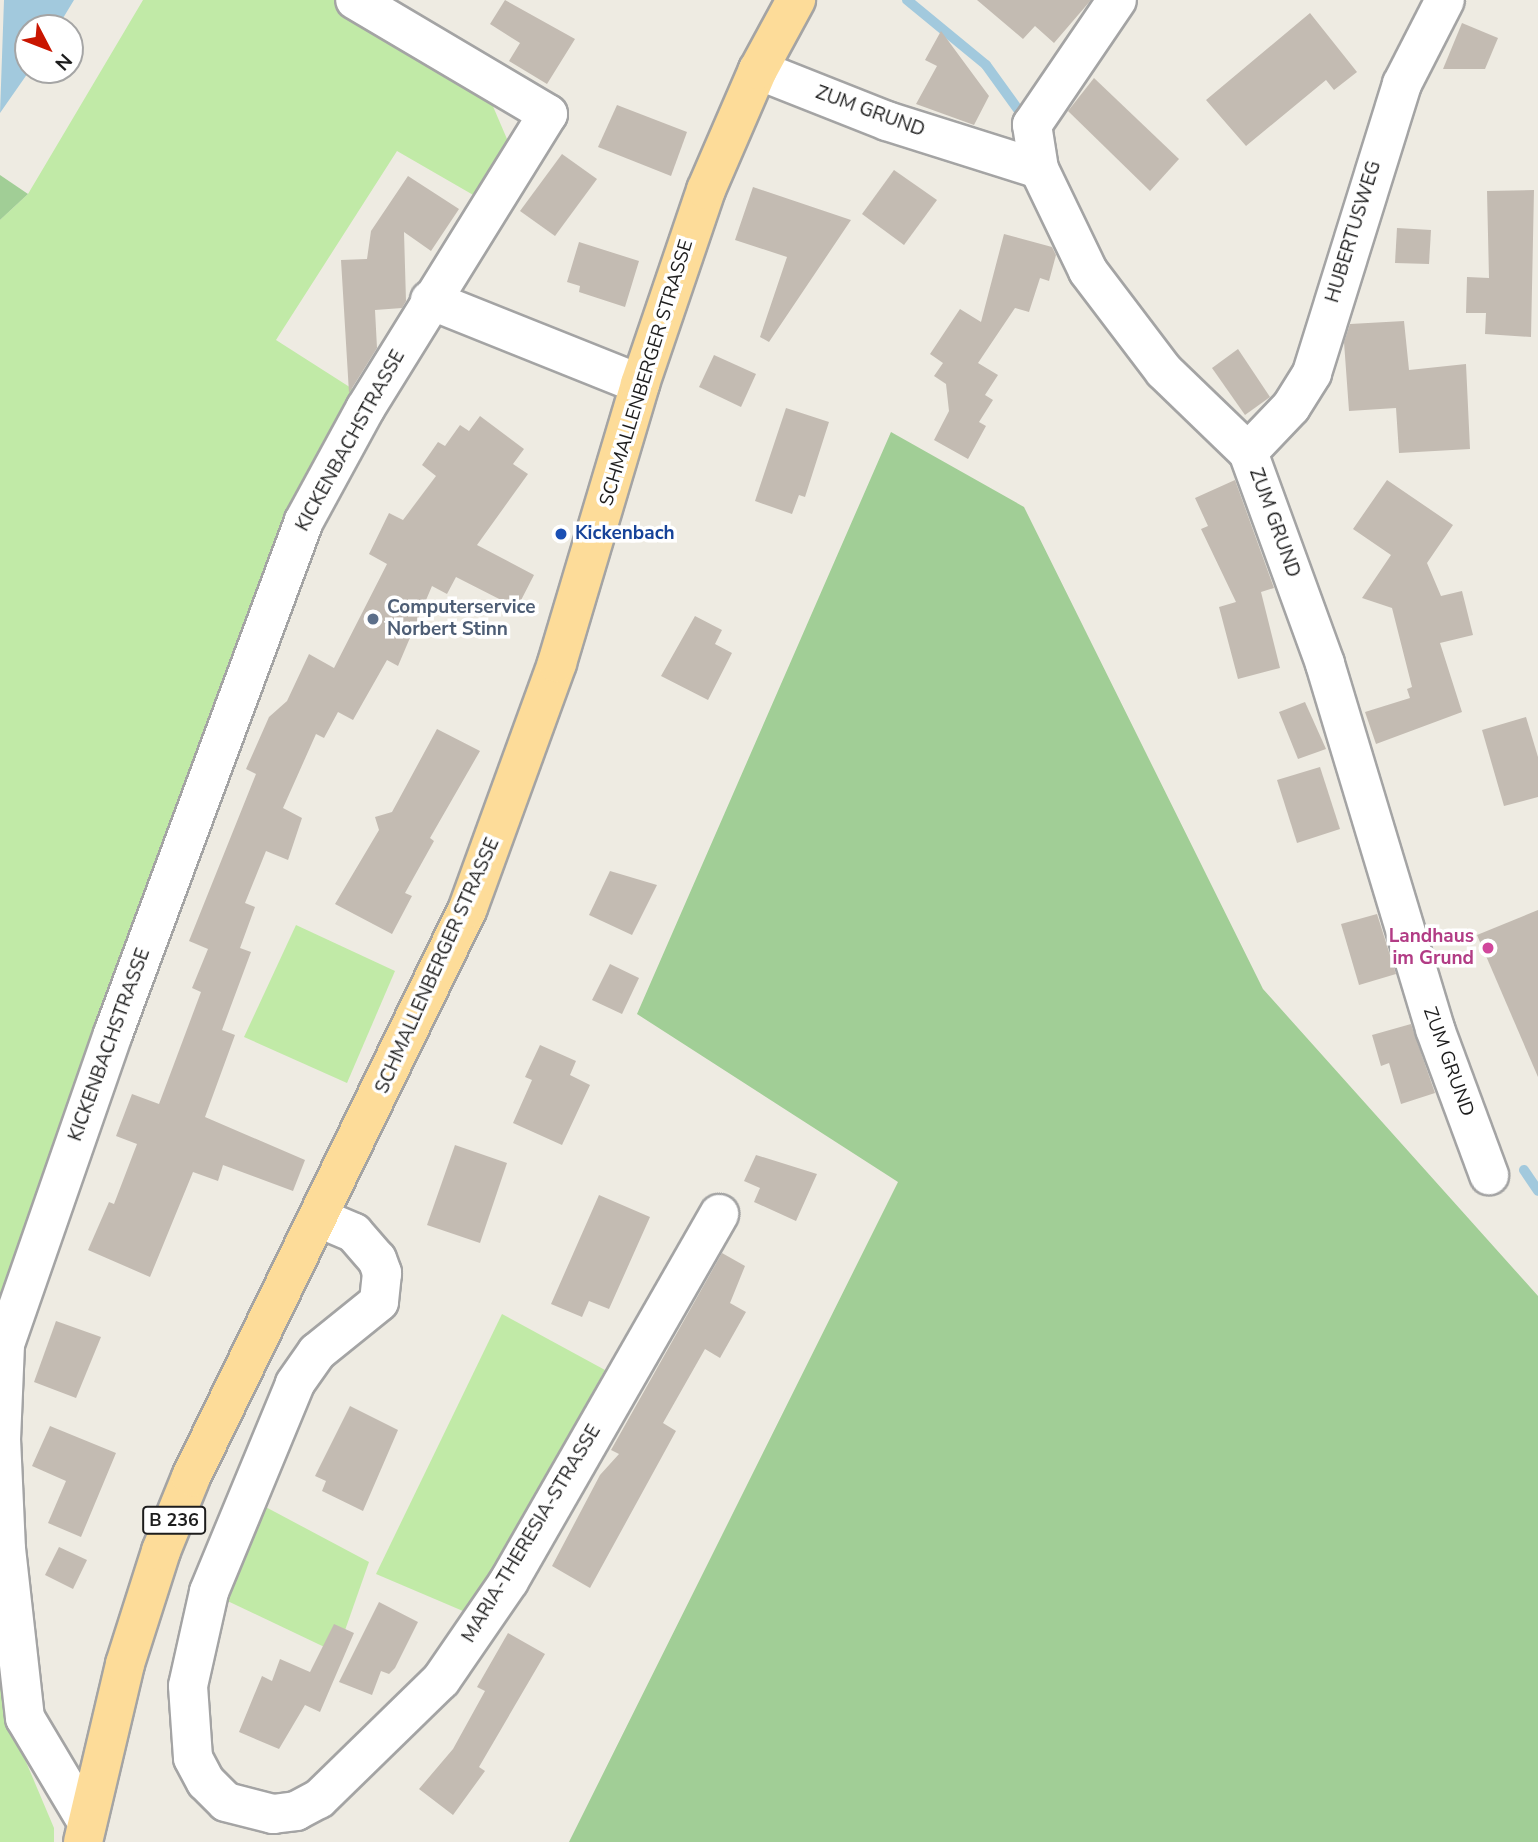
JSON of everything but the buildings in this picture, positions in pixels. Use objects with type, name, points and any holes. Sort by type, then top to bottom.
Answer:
[{"type":"main road","name":"SCHMALLENBERGER STRASSE","points":[[85,1832],[125,1664],[161,1551],[191,1477],[320,1218],[468,908],[515,789],[640,384],[715,164],[758,70],[796,0]]},
{"type":"street","name":"KICKENBACHSTRASSE","points":[[85,1832],[25,1718],[6,1549],[1,1440],[5,1344],[113,1034],[304,521],[430,300],[548,114],[355,0]]},
{"type":"street","points":[[1038,169],[1032,125],[1117,0]]},
{"type":"street","name":"HUBERTUSWEG","points":[[1248,452],[1291,407],[1311,373],[1402,84],[1446,0]]},
{"type":"street","name":"ZUM GRUND","points":[[758,70],[887,121],[1038,169],[1088,271],[1164,371],[1248,452],[1325,664],[1434,1029],[1489,1175]]},
{"type":"street","points":[[430,300],[640,384]]},
{"type":"street","name":"MARIA-THERESIA-STRASSE","points":[[320,1218],[354,1233],[377,1259],[382,1273],[379,1303],[317,1352],[295,1384],[209,1592],[188,1686],[193,1758],[206,1782],[226,1802],[273,1814],[296,1811],[318,1799],[440,1680],[509,1581],[719,1214]]},
{"type":"green space","points":[[143,0],[374,0],[489,97],[510,146],[475,196],[397,151],[276,340],[359,393],[283,520],[0,1298],[0,220],[28,194]]},
{"type":"green space","points":[[0,175],[28,194],[0,220]]},
{"type":"green space","points":[[891,432],[1024,507],[1263,989],[1538,1296],[1538,1842],[569,1842],[898,1182],[637,1014]]},
{"type":"green space","points":[[296,925],[395,971],[347,1083],[244,1037]]},
{"type":"green space","points":[[502,1314],[605,1370],[470,1614],[376,1574]]},
{"type":"green space","points":[[260,1504],[369,1562],[337,1653],[217,1596]]},
{"type":"green space","points":[[0,1670],[10,1724],[54,1828],[54,1842],[0,1842]]},
{"type":"water","points":[[4,0],[74,0],[66,14],[14,14],[14,84],[20,84],[0,113]]},
{"type":"waterway","name":"Kickenbach","points":[[907,0],[986,65],[1025,119]]},
{"type":"waterway","name":"Kickenbach","points":[[1524,1170],[1538,1191]]},
{"type":"place","name":"Kickenbach","points":[[561,534]]},
{"type":"place","name":"Computerservice Norbert Stinn","points":[[373,619]]},
{"type":"place","name":"Landhaus im Grund","points":[[1488,948]]}]
